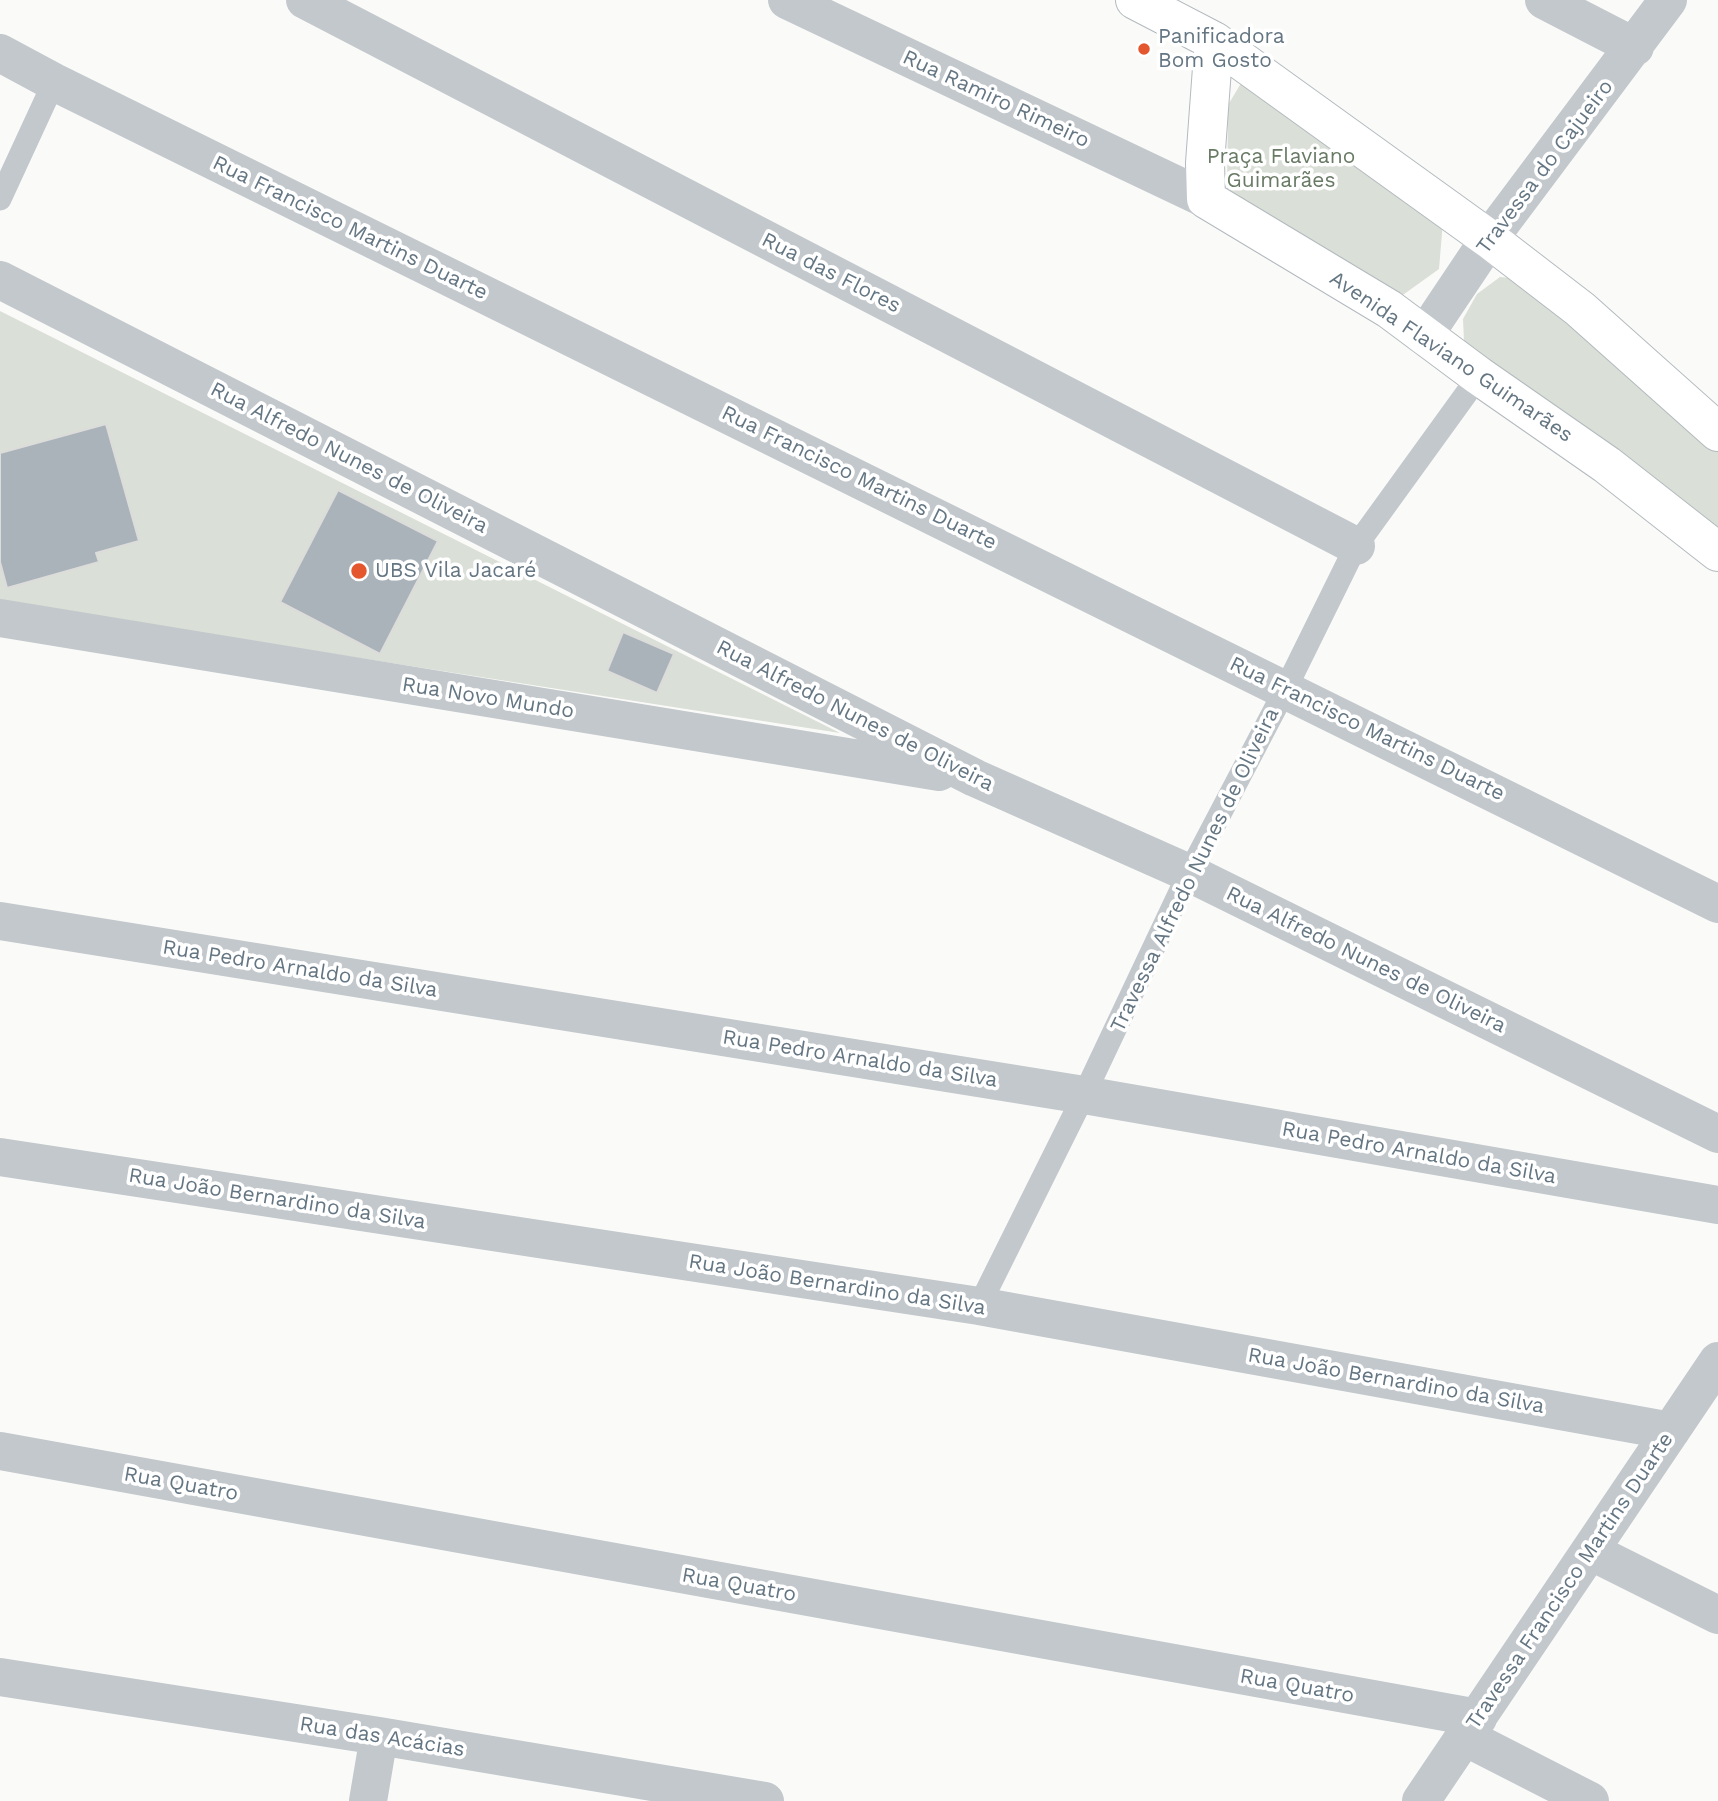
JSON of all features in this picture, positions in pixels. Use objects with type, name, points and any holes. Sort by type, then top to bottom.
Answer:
[{"type":"main road","points":[[1135,0],[1214,41],[1489,239],[1580,309],[1718,432]]},
{"type":"main road","points":[[1206,199],[1205,163],[1214,41]]},
{"type":"main road","name":"Avenida Flaviano Guimarães","points":[[1206,199],[1390,309],[1479,376],[1607,465],[1718,552]]},
{"type":"street","name":"Rua das Flores","points":[[305,0],[1356,546]]},
{"type":"street","name":"Rua Ramiro Rimeiro","points":[[787,0],[1206,199]]},
{"type":"street","points":[[1544,0],[1635,47]]},
{"type":"street","name":"Travessa do Cajueiro","points":[[1424,336],[1489,239],[1668,0]]},
{"type":"street","name":"Rua Francisco Martins Duarte","points":[[0,53],[1718,904]]},
{"type":"street","name":"Rua Alfredo Nunes de Oliveira","points":[[0,280],[975,778],[1189,873],[1718,1134]]},
{"type":"street","name":"Rua Novo Mundo","points":[[0,618],[975,778]]},
{"type":"street","name":"Rua Pedro Arnaldo da Silva","points":[[0,921],[1084,1095],[1718,1205]]},
{"type":"street","name":"Rua João Bernardino da Silva","points":[[0,1157],[979,1306],[1671,1431]]},
{"type":"street","name":"Travessa Francisco Martins Duarte","points":[[1421,1801],[1718,1361]]},
{"type":"street","name":"Rua Quatro","points":[[0,1451],[1471,1728],[1590,1801]]},
{"type":"street","points":[[1590,1551],[1718,1615]]},
{"type":"street","name":"Rua das Acácias","points":[[0,1677],[765,1801]]},
{"type":"street","points":[[368,1801],[379,1737]]},
{"type":"lane","points":[[0,199],[54,82]]},
{"type":"lane","name":"Travessa Alfredo Nunes de Oliveira","points":[[979,1306],[1084,1095],[1189,873],[1286,688],[1356,546],[1479,376]]},
{"type":"green space","name":"Praça Flaviano Guimarães","points":[[1243,80],[1443,221],[1439,269],[1400,297],[1227,196],[1228,105]]},
{"type":"green space","points":[[1500,277],[1529,280],[1718,449],[1718,544],[1464,341],[1463,319],[1477,294]]},
{"type":"green space","points":[[0,311],[840,733],[0,602]]},
{"type":"building","points":[[106,424],[139,541],[96,553],[99,562],[7,588],[0,562],[0,453]]},
{"type":"building","name":"UBS Vila Jacaré","points":[[338,490],[438,541],[380,654],[280,602]]},
{"type":"building","points":[[623,632],[674,654],[657,693],[607,671]]},
{"type":"place","name":"Panificadora Bom Gosto","points":[[1144,49]]},
{"type":"place","name":"UBS Vila Jacaré","points":[[359,571]]}]
